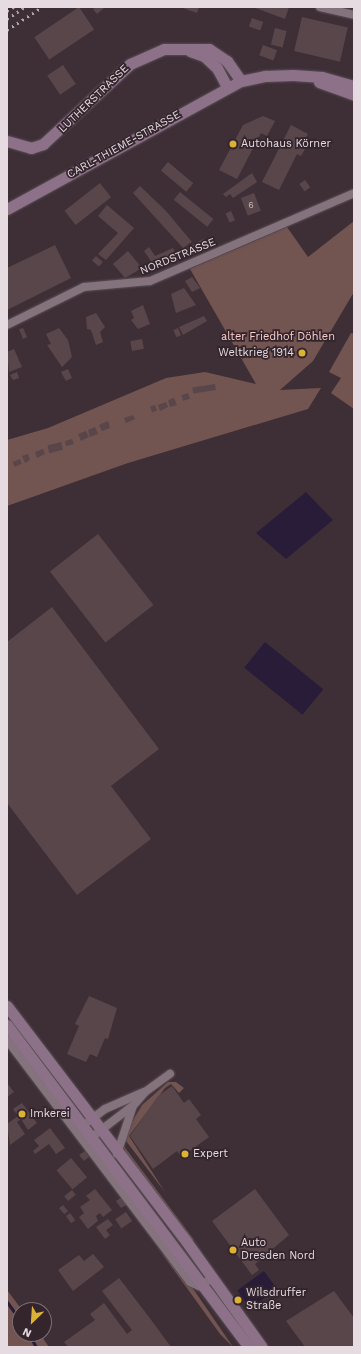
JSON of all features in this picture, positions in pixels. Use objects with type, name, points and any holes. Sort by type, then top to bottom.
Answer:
[{"type":"main road","name":"LUTHERSTRASSE","points":[[7,141],[26,147],[43,144],[134,61],[152,52],[182,48],[209,49],[222,56],[241,81]]},
{"type":"main road","name":"LUTHERSTRASSE","points":[[182,48],[204,56],[217,68],[227,87]]},
{"type":"main road","points":[[241,81],[265,76],[314,78],[354,86]]},
{"type":"main road","points":[[314,78],[320,84],[354,95]]},
{"type":"main road","name":"CARL-THIEME-STRASSE","points":[[7,209],[227,87],[241,81]]},
{"type":"main road","points":[[7,1006],[95,1134],[207,1282],[262,1347]]},
{"type":"main road","points":[[7,1025],[87,1123]]},
{"type":"main road","points":[[95,1134],[117,1154],[186,1241],[207,1282],[249,1347]]},
{"type":"street","points":[[320,7],[354,15]]},
{"type":"street","name":"NORDSTRASSE","points":[[7,325],[84,287],[150,281],[354,194]]},
{"type":"street","points":[[7,1040],[190,1282],[207,1282]]},
{"type":"street","points":[[87,1123],[145,1092],[170,1074]]},
{"type":"street","points":[[95,1134],[133,1106],[145,1092]]},
{"type":"street","points":[[117,1154],[133,1106]]},
{"type":"green space","name":"alter Friedhof Döhlen","points":[[354,221],[354,292],[313,361],[280,390],[321,388],[308,409],[128,463],[7,506],[7,440],[48,428],[166,378],[205,372],[256,384],[190,269],[287,227],[308,257]]},
{"type":"green space","points":[[351,333],[354,334],[354,409],[331,393],[341,378],[329,372]]},
{"type":"green space","points":[[168,1082],[176,1082],[184,1088],[179,1093],[171,1084],[165,1088],[129,1136],[165,1192],[123,1137],[142,1105]]},
{"type":"green space","points":[[123,1145],[194,1240],[192,1242],[126,1155]]},
{"type":"green space","points":[[161,1252],[194,1290],[233,1347],[220,1334]]},
{"type":"green space","points":[[7,1290],[16,1302],[12,1302],[12,1342],[46,1342],[49,1347],[7,1347]]},
{"type":"shaded area","points":[[306,492],[333,520],[286,559],[256,533]]},
{"type":"shaded area","points":[[265,642],[323,689],[303,715],[244,668]]},
{"type":"shaded area","points":[[264,1271],[277,1289],[250,1308],[237,1290]]},
{"type":"building","points":[[79,7],[94,29],[49,60],[34,37]]},
{"type":"building","points":[[96,7],[104,8],[97,14],[93,9]]},
{"type":"building","points":[[180,7],[199,7],[197,13]]},
{"type":"building","points":[[253,7],[289,7],[285,19]]},
{"type":"building","points":[[302,17],[348,28],[340,62],[294,51]]},
{"type":"building","points":[[252,18],[263,22],[260,31],[249,26]]},
{"type":"building","points":[[275,28],[287,31],[283,47],[271,44]]},
{"type":"building","points":[[263,45],[277,50],[273,60],[259,55]]},
{"type":"building","points":[[63,65],[76,84],[60,95],[47,76]]},
{"type":"building","points":[[263,116],[275,121],[267,136],[261,133],[237,179],[219,170],[243,125]]},
{"type":"building","points":[[291,125],[308,134],[301,147],[305,149],[301,156],[297,154],[279,190],[262,182]]},
{"type":"building","points":[[168,162],[193,183],[186,192],[161,170]]},
{"type":"building","points":[[252,173],[257,182],[233,198],[230,194],[226,197],[223,194]]},
{"type":"building","points":[[305,180],[310,187],[305,191],[299,184]]},
{"type":"building","points":[[100,183],[111,197],[76,225],[65,211]]},
{"type":"building","points":[[140,186],[166,211],[192,242],[183,248],[133,193]]},
{"type":"building","points":[[180,192],[213,219],[207,227],[174,200]]},
{"type":"building","points":[[254,193],[261,211],[248,216],[241,198]]},
{"type":"building","points":[[107,205],[134,228],[106,260],[98,254],[118,233],[98,216]]},
{"type":"building","points":[[231,211],[235,220],[230,223],[226,213]]},
{"type":"building","points":[[203,239],[207,246],[189,256],[185,250]]},
{"type":"building","points":[[55,245],[71,278],[7,310],[7,268]]},
{"type":"building","points":[[149,247],[155,256],[173,248],[179,261],[155,267],[144,251]]},
{"type":"building","points":[[128,251],[142,268],[125,278],[113,264]]},
{"type":"building","points":[[96,256],[103,262],[99,266],[92,261]]},
{"type":"building","points":[[192,277],[200,288],[192,292],[185,281]]},
{"type":"building","points":[[184,288],[196,305],[176,313],[171,294]]},
{"type":"building","points":[[143,305],[150,324],[138,329],[131,320],[134,318],[131,311]]},
{"type":"building","points":[[96,313],[105,327],[100,332],[103,342],[96,345],[91,330],[87,329],[86,317]]},
{"type":"building","points":[[204,316],[207,321],[183,335],[179,327]]},
{"type":"building","points":[[23,328],[27,337],[23,339],[19,329]]},
{"type":"building","points":[[59,328],[68,340],[72,357],[62,367],[47,345],[51,344],[46,334]]},
{"type":"building","points":[[178,328],[181,335],[177,337],[173,330]]},
{"type":"building","points":[[142,339],[144,349],[132,351],[130,341]]},
{"type":"building","points":[[14,349],[22,367],[9,372],[7,352]]},
{"type":"building","points":[[68,369],[72,378],[66,381],[61,372]]},
{"type":"building","points":[[17,372],[19,378],[13,380],[10,375]]},
{"type":"building","points":[[215,384],[216,390],[193,394],[192,388]]},
{"type":"building","points":[[188,393],[190,399],[183,401],[181,395]]},
{"type":"building","points":[[174,398],[177,405],[170,407],[168,400]]},
{"type":"building","points":[[166,402],[168,407],[160,411],[158,405]]},
{"type":"building","points":[[155,405],[157,411],[152,412],[150,407]]},
{"type":"building","points":[[133,415],[135,419],[126,423],[124,418]]},
{"type":"building","points":[[108,421],[110,428],[102,431],[99,425]]},
{"type":"building","points":[[95,427],[98,434],[90,437],[88,430]]},
{"type":"building","points":[[86,431],[89,437],[81,441],[78,434]]},
{"type":"building","points":[[72,439],[74,444],[66,446],[65,441]]},
{"type":"building","points":[[61,442],[63,450],[49,453],[47,445]]},
{"type":"building","points":[[43,449],[45,454],[37,458],[35,452]]},
{"type":"building","points":[[28,454],[30,460],[25,463],[22,456]]},
{"type":"building","points":[[20,459],[22,464],[14,467],[13,462]]},
{"type":"building","points":[[98,534],[153,605],[105,642],[50,572]]},
{"type":"building","points":[[52,607],[159,749],[111,786],[151,839],[77,895],[7,803],[7,642]]},
{"type":"building","points":[[89,996],[117,1008],[108,1039],[105,1038],[97,1057],[90,1054],[86,1062],[67,1054],[79,1026],[75,1024]]},
{"type":"building","points":[[7,1083],[14,1092],[7,1097]]},
{"type":"building","points":[[172,1086],[184,1103],[189,1099],[201,1115],[196,1119],[209,1137],[181,1157],[177,1151],[153,1169],[130,1136],[158,1096]]},
{"type":"building","points":[[22,1103],[37,1123],[28,1130],[21,1119],[17,1122],[25,1134],[10,1145],[7,1124],[18,1116],[13,1109]]},
{"type":"building","points":[[50,1128],[65,1148],[56,1154],[49,1144],[35,1154],[33,1151],[39,1146],[34,1140]]},
{"type":"building","points":[[85,1151],[89,1157],[84,1161],[79,1155]]},
{"type":"building","points":[[71,1158],[87,1177],[73,1189],[56,1170]]},
{"type":"building","points":[[95,1189],[112,1210],[103,1217],[100,1213],[96,1216],[98,1221],[88,1229],[79,1217],[84,1213],[80,1207],[90,1200],[86,1196]]},
{"type":"building","points":[[255,1189],[289,1235],[255,1264],[259,1270],[252,1275],[212,1221]]},
{"type":"building","points":[[72,1190],[76,1195],[68,1201],[64,1196]]},
{"type":"building","points":[[122,1197],[128,1204],[121,1208],[116,1201]]},
{"type":"building","points":[[63,1205],[68,1211],[64,1214],[59,1208]]},
{"type":"building","points":[[126,1212],[132,1221],[121,1228],[115,1219]]},
{"type":"building","points":[[70,1213],[75,1220],[71,1223],[66,1216]]},
{"type":"building","points":[[108,1219],[113,1225],[106,1230],[110,1235],[105,1239],[96,1227]]},
{"type":"building","points":[[93,1254],[104,1267],[73,1291],[58,1270],[79,1255],[84,1261]]},
{"type":"building","points":[[119,1278],[171,1347],[68,1347],[64,1342],[95,1320],[90,1314],[104,1303],[127,1334],[132,1330],[102,1291]]},
{"type":"building","points":[[334,1291],[354,1318],[354,1347],[305,1347],[286,1321]]},
{"type":"waterway","points":[[7,1302],[12,1309]]},
{"type":"waterway","points":[[33,1342],[36,1347]]},
{"type":"railway","points":[[7,11],[14,7]]},
{"type":"railway","points":[[7,19],[25,7]]},
{"type":"railway","points":[[7,30],[42,7]]},
{"type":"place","name":"Autohaus Körner","points":[[233,144]]},
{"type":"place","name":"Weltkrieg 1914","points":[[302,353]]},
{"type":"place","name":"Imkerei","points":[[22,1114]]},
{"type":"place","name":"Expert","points":[[185,1154]]},
{"type":"place","name":"Auto Dresden Nord","points":[[233,1250]]},
{"type":"place","name":"Wilsdruffer Straße","points":[[238,1300]]}]
